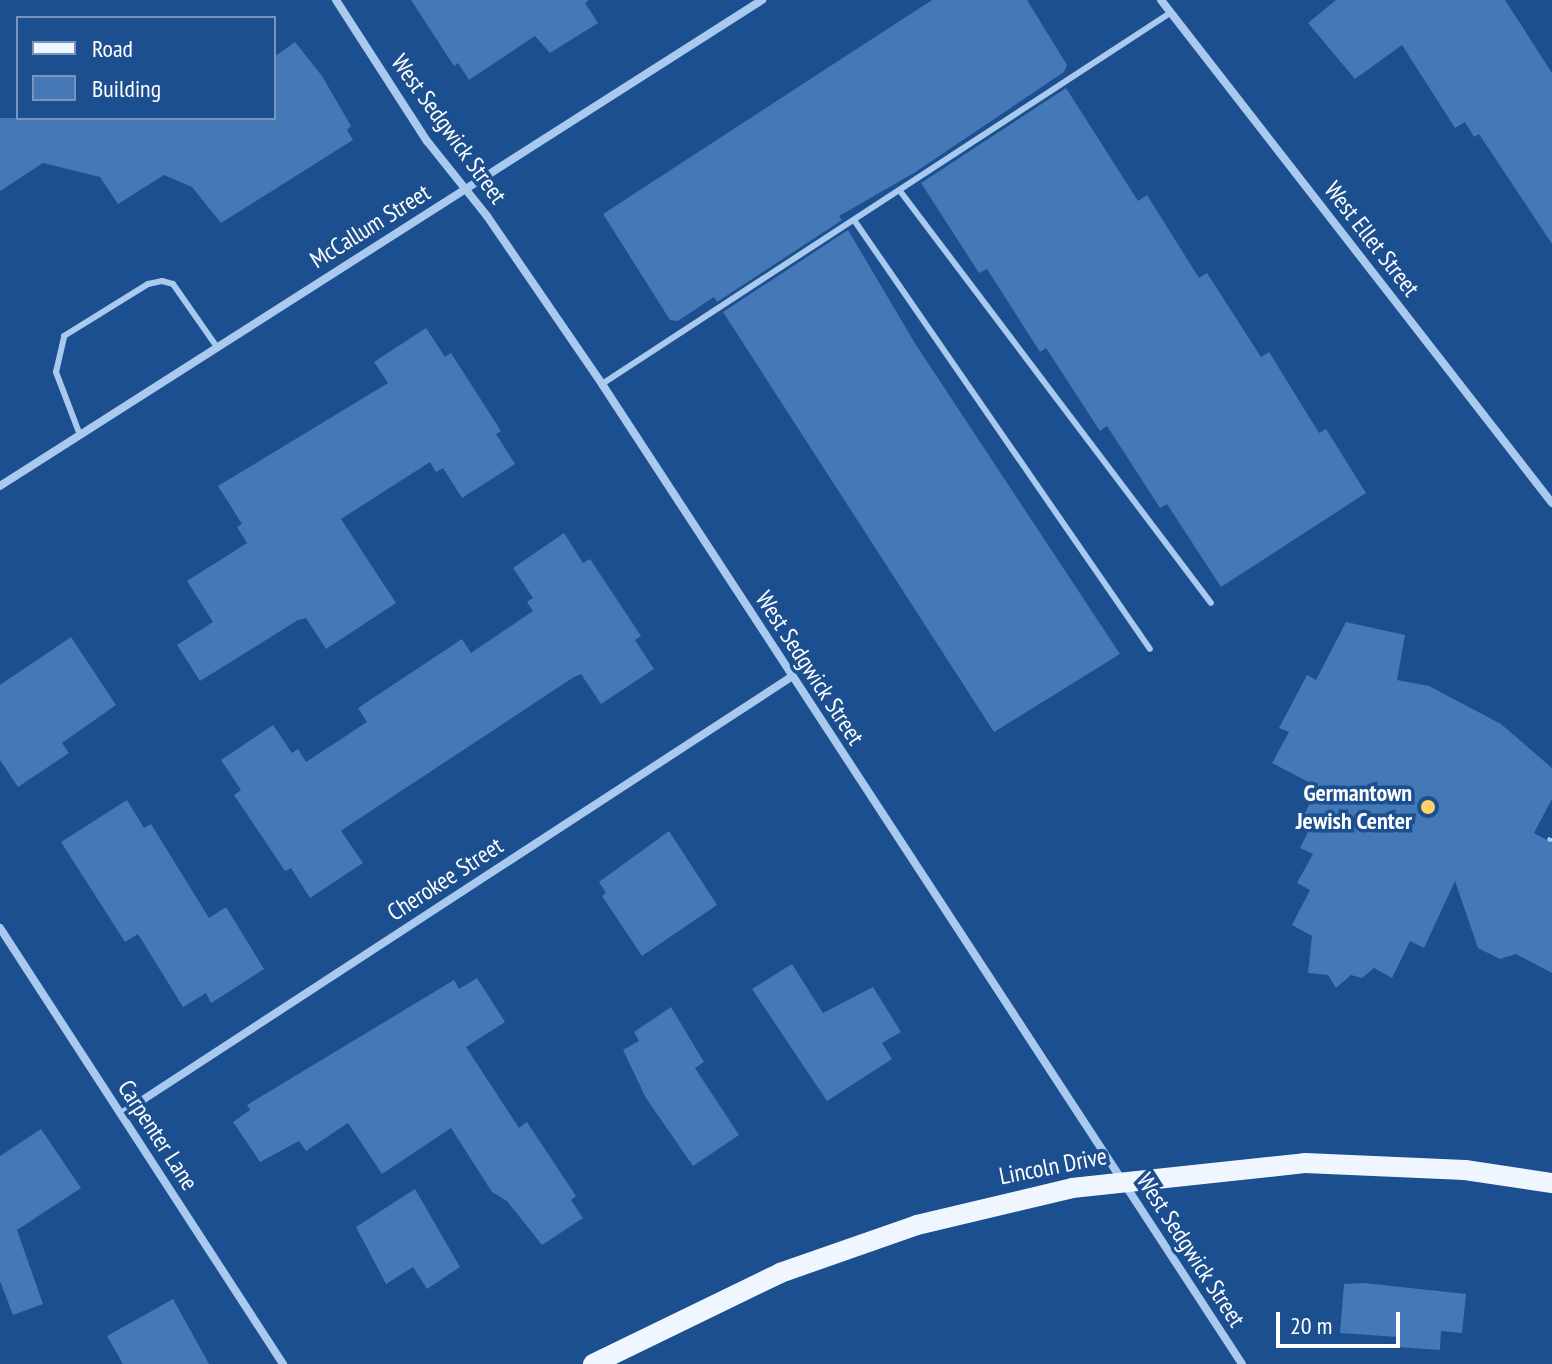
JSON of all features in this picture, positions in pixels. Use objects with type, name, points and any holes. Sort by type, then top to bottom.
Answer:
[{"type":"main road","name":"Lincoln Drive","points":[[593,1364],[698,1310],[851,1247],[997,1203],[1122,1180],[1230,1168],[1368,1164],[1552,1183]]},
{"type":"street","name":"West Sedgwick Street","points":[[336,0],[602,384],[1242,1364]]},
{"type":"street","name":"McCallum Street","points":[[0,486],[762,0]]},
{"type":"street","name":"West Ellet Street","points":[[1161,0],[1552,503]]},
{"type":"street","name":"Cherokee Street","points":[[121,1114],[791,677]]},
{"type":"street","name":"Carpenter Lane","points":[[0,928],[283,1364]]},
{"type":"lane","points":[[602,384],[1170,13]]},
{"type":"lane","points":[[900,191],[1211,603]]},
{"type":"lane","points":[[854,220],[1150,649]]},
{"type":"lane","points":[[80,435],[56,372],[64,336],[148,284],[162,281],[173,284],[217,347]]},
{"type":"building","points":[[411,0],[589,0],[585,3],[598,23],[550,53],[535,36],[469,80],[458,63],[454,66]]},
{"type":"building","points":[[932,0],[1027,0],[1067,65],[1064,72],[914,173],[839,216],[842,220],[717,302],[714,297],[678,321],[670,320],[603,214]]},
{"type":"building","points":[[1336,0],[1505,0],[1552,73],[1552,244],[1479,134],[1474,137],[1465,122],[1455,128],[1402,45],[1355,79],[1308,23]]},
{"type":"building","points":[[295,42],[322,76],[351,126],[347,130],[353,140],[221,223],[192,187],[164,175],[118,204],[100,177],[43,163],[0,191],[0,118],[276,120],[276,56]]},
{"type":"building","points":[[1066,88],[1138,201],[1147,195],[1199,278],[1207,273],[1261,357],[1269,352],[1319,433],[1326,429],[1366,493],[1221,587],[1167,504],[1160,508],[1107,426],[1100,431],[1046,348],[1040,352],[987,269],[979,273],[921,183]]},
{"type":"building","points":[[848,230],[916,345],[1120,654],[994,732],[723,312]]},
{"type":"building","points":[[426,328],[445,357],[451,353],[501,431],[496,434],[515,464],[462,498],[443,468],[436,472],[430,462],[341,519],[396,603],[326,649],[306,618],[298,620],[200,681],[177,645],[213,622],[187,581],[247,543],[237,527],[242,524],[218,486],[388,383],[374,362]]},
{"type":"building","points":[[564,533],[583,563],[590,559],[641,636],[635,640],[654,669],[601,704],[581,674],[574,677],[348,826],[341,831],[363,863],[310,898],[291,868],[285,871],[234,795],[241,790],[221,760],[273,725],[292,753],[298,749],[306,762],[367,722],[358,708],[462,639],[471,653],[533,611],[527,602],[533,598],[513,568]]},
{"type":"building","name":"Germantown Jewish Center","points":[[1346,622],[1405,635],[1397,680],[1429,686],[1501,724],[1552,768],[1552,799],[1534,833],[1552,843],[1552,973],[1516,954],[1500,959],[1478,948],[1455,881],[1424,948],[1410,941],[1392,978],[1374,968],[1362,978],[1351,975],[1336,988],[1328,975],[1308,973],[1312,936],[1292,925],[1310,890],[1297,883],[1313,854],[1300,848],[1314,820],[1304,815],[1318,787],[1272,763],[1289,732],[1279,728],[1307,675],[1316,680]]},
{"type":"building","points":[[71,637],[116,705],[62,743],[69,753],[18,787],[0,760],[0,685]]},
{"type":"building","points":[[127,800],[144,828],[151,824],[209,918],[226,907],[264,969],[211,1003],[206,993],[183,1007],[138,934],[125,942],[61,842]]},
{"type":"building","points":[[669,831],[717,905],[642,956],[602,896],[606,893],[599,882]]},
{"type":"building","points":[[792,964],[823,1013],[873,987],[901,1032],[882,1043],[892,1059],[827,1101],[752,989]]},
{"type":"building","points":[[477,978],[505,1022],[466,1047],[519,1128],[527,1122],[576,1196],[571,1200],[583,1218],[542,1245],[507,1201],[492,1192],[451,1128],[382,1174],[348,1123],[306,1151],[299,1141],[260,1162],[233,1122],[250,1110],[247,1105],[454,980],[459,989]]},
{"type":"building","points":[[671,1007],[704,1062],[695,1068],[739,1135],[693,1166],[646,1098],[623,1050],[639,1041],[634,1032]]},
{"type":"building","points":[[41,1129],[81,1188],[17,1230],[43,1304],[13,1315],[0,1281],[0,1156]]},
{"type":"building","points":[[415,1189],[460,1267],[427,1289],[413,1267],[386,1284],[356,1227]]},
{"type":"building","points":[[1364,1283],[1466,1294],[1462,1333],[1441,1331],[1440,1350],[1397,1347],[1397,1337],[1340,1333],[1344,1284]]},
{"type":"building","points":[[173,1299],[209,1364],[123,1364],[107,1336]]},
{"type":"place","name":"Germantown Jewish Center","points":[[1428,807]]}]
